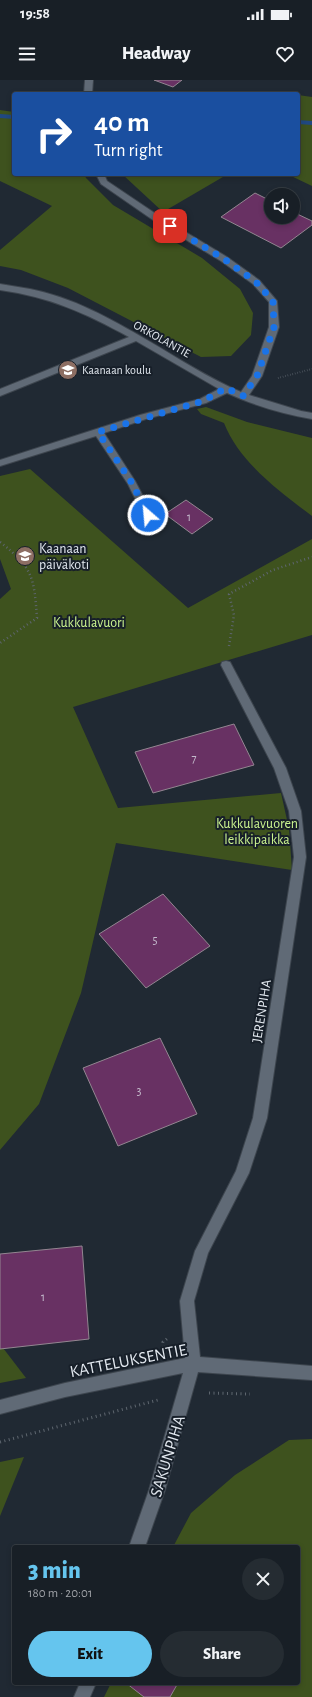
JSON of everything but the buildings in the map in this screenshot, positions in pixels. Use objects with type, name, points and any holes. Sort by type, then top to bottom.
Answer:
[{"type":"street","points":[[88,92],[89,80]]},
{"type":"street","points":[[101,176],[104,182],[156,218],[224,259],[256,282],[273,301],[274,327],[257,376],[243,396]]},
{"type":"street","name":"ORKOLANTIE","points":[[0,287],[42,295],[78,308],[243,396],[300,414],[312,416]]},
{"type":"street","points":[[0,393],[136,338]]},
{"type":"street","points":[[0,463],[203,401],[226,388]]},
{"type":"street","points":[[98,432],[132,483],[148,515]]},
{"type":"street","name":"JERENPIHA","points":[[193,1364],[187,1301],[202,1251],[242,1173],[260,1118],[300,857],[295,811],[280,768],[226,665]]},
{"type":"street","name":"KATTELUKSENTIE","points":[[0,1407],[65,1390],[193,1364],[312,1373]]},
{"type":"street","name":"SAKUNPIHA","points":[[138,1545],[157,1490],[193,1364]]},
{"type":"street","points":[[82,1697],[87,1685]]},
{"type":"path","points":[[0,542],[19,558],[29,571],[35,600],[36,618],[0,643]]},
{"type":"path","points":[[226,665],[234,615],[229,594],[274,570],[312,557]]},
{"type":"green space","points":[[300,95],[312,97],[312,186],[291,176],[300,176]]},
{"type":"green space","points":[[0,110],[12,112],[12,176],[85,176],[113,205],[202,258],[240,289],[253,313],[251,335],[231,356],[201,357],[68,288],[21,270],[0,266],[0,250],[52,206],[0,181]]},
{"type":"green space","points":[[124,176],[225,176],[163,212]]},
{"type":"green space","points":[[206,407],[247,422],[312,438],[312,516],[274,486],[250,463],[240,451],[224,423],[201,414],[197,409]]},
{"type":"green space","name":"Kukkulavuori","points":[[30,469],[188,608],[312,539],[312,635],[73,707],[118,808],[281,793],[289,829],[292,870],[116,843],[81,993],[39,1104],[0,1150],[0,599],[11,589],[0,559],[0,476]]},
{"type":"green space","points":[[0,1344],[26,1378],[0,1383]]},
{"type":"green space","points":[[312,1439],[312,1697],[104,1697],[110,1685],[300,1685],[300,1545],[174,1545],[191,1513],[235,1475],[289,1440]]},
{"type":"green space","points":[[24,1457],[0,1516],[0,1462]]},
{"type":"waterway","points":[[0,116],[12,117]]},
{"type":"waterway","points":[[300,122],[312,123]]},
{"type":"place","name":"Kaanaan koulu","points":[[68,370]]},
{"type":"place","name":"Kaanaan päiväkoti","points":[[25,556]]},
{"type":"route","points":[[148,515],[132,483],[98,432],[143,417],[203,401],[226,388],[243,396],[257,376],[274,327],[273,301],[256,282],[224,259],[170,226]]},
{"type":"park label","name":"Kukkulavuoren leikkipaikka","points":[[257,832]]}]
